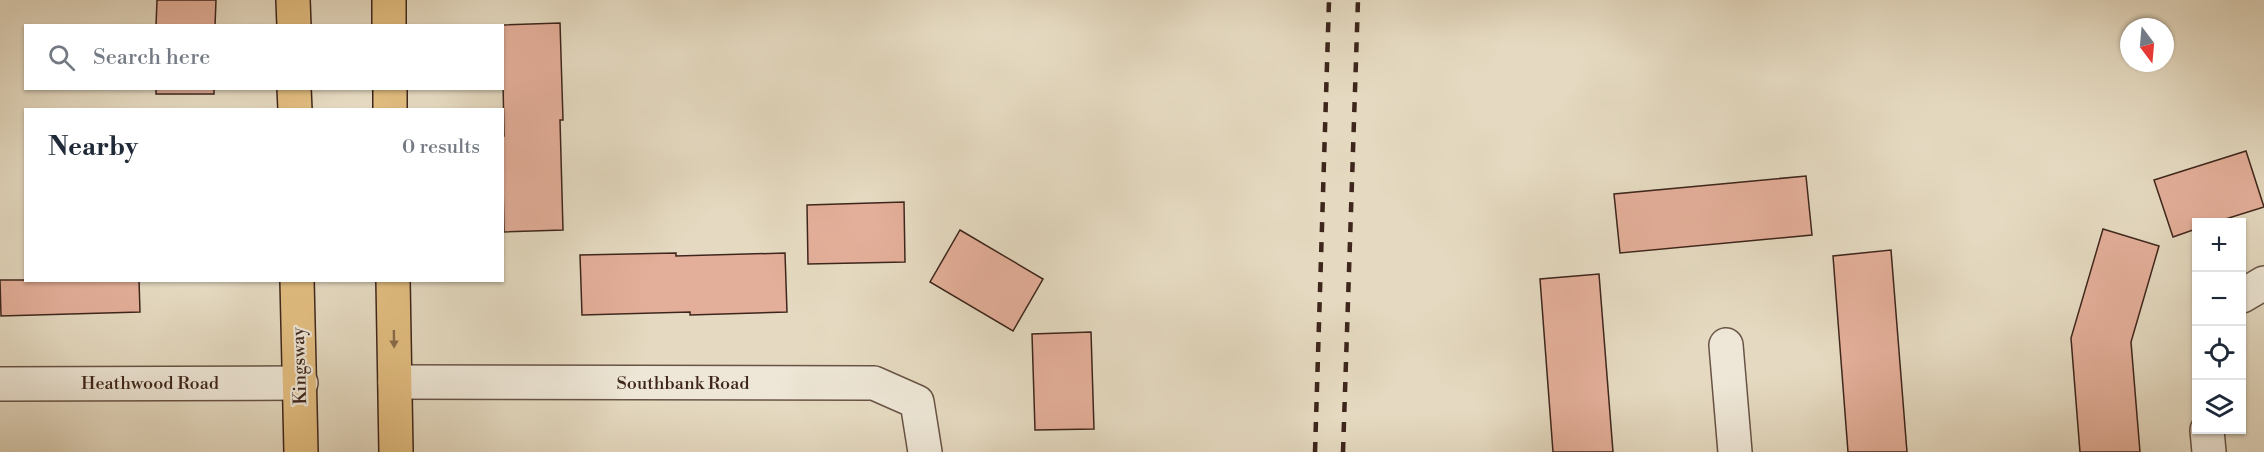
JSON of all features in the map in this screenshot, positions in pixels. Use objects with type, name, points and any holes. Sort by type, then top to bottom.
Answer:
[{"type":"highway","points":[[293,0],[294,24]]},
{"type":"highway","points":[[388,0],[389,24]]},
{"type":"highway","points":[[294,90],[295,108]]},
{"type":"highway","points":[[390,90],[390,108]]},
{"type":"highway","name":"Kingsway","points":[[297,282],[301,452]]},
{"type":"highway","points":[[393,282],[396,452]]},
{"type":"street","points":[[2246,293],[2264,283]]},
{"type":"street","points":[[1726,345],[1735,452]]},
{"type":"street","name":"Southbank Road","points":[[395,382],[874,383],[917,402],[925,452]]},
{"type":"street","name":"Heathwood Road","points":[[0,384],[301,383]]},
{"type":"street","points":[[2207,434],[2209,452]]},
{"type":"building","points":[[157,0],[216,0],[215,24],[156,24]]},
{"type":"building","points":[[560,23],[563,230],[504,232],[504,25]]},
{"type":"building","points":[[156,90],[214,90],[214,94],[156,94]]},
{"type":"building","points":[[2246,151],[2264,207],[2229,218],[2192,218],[2192,230],[2173,237],[2154,180]]},
{"type":"building","points":[[1806,176],[1812,235],[1620,253],[1614,194]]},
{"type":"building","points":[[904,202],[905,262],[808,264],[807,205]]},
{"type":"building","points":[[2103,229],[2159,246],[2131,342],[2140,452],[2080,452],[2071,338]]},
{"type":"building","points":[[960,230],[1043,279],[1013,331],[930,282]]},
{"type":"building","points":[[1891,250],[1907,452],[1848,452],[1833,256]]},
{"type":"building","points":[[676,253],[676,256],[785,253],[787,312],[582,315],[580,255]]},
{"type":"building","points":[[1599,274],[1613,452],[1553,452],[1540,279]]},
{"type":"building","points":[[0,280],[139,282],[140,312],[1,316]]},
{"type":"building","points":[[1091,332],[1094,429],[1035,430],[1032,334]]},
{"type":"railway","points":[[1315,452],[1329,0]]},
{"type":"railway","points":[[1343,452],[1358,0]]}]
